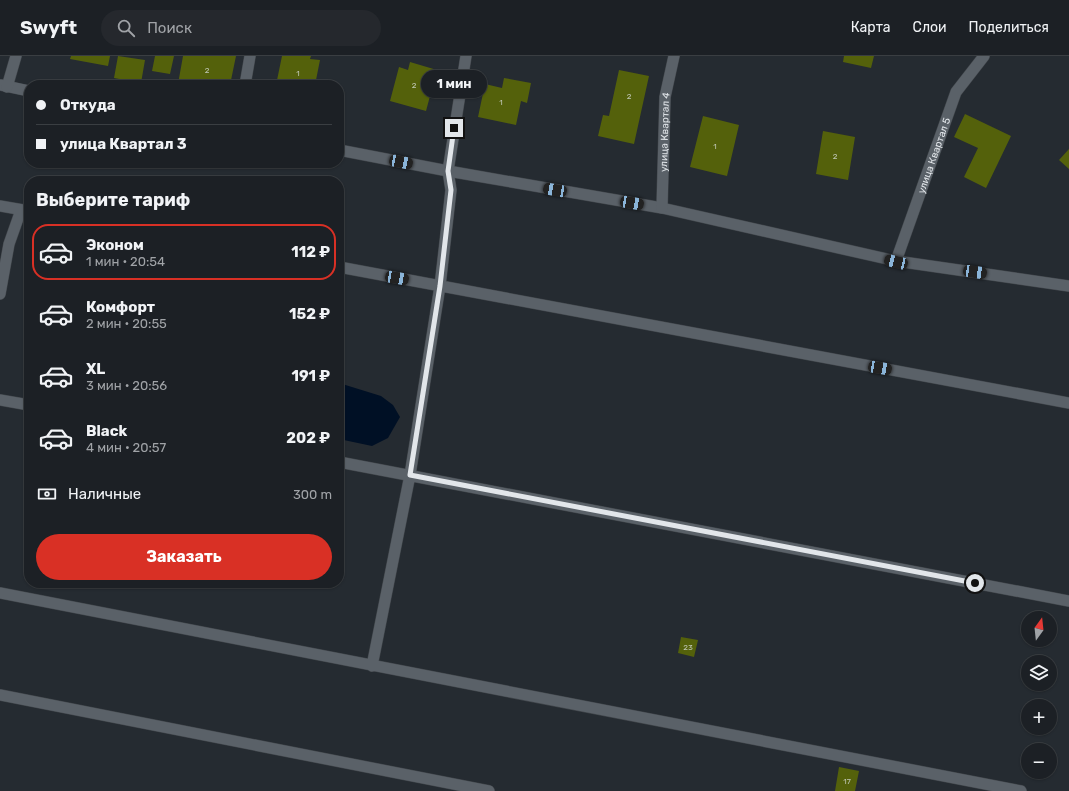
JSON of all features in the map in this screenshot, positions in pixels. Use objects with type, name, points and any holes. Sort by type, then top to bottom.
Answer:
[{"type":"street","points":[[16,56],[4,86],[24,90]]},
{"type":"street","points":[[246,80],[250,56]]},
{"type":"street","points":[[372,666],[410,475],[440,286],[451,190],[448,171],[466,56]]},
{"type":"street","name":"улица Квартал 4","points":[[662,208],[666,98],[674,56]]},
{"type":"street","name":"улица Квартал 5","points":[[896,262],[956,92],[984,56]]},
{"type":"street","points":[[344,151],[448,171],[662,208],[896,262],[1069,286]]},
{"type":"street","points":[[0,206],[24,210]]},
{"type":"street","points":[[0,294],[9,244],[24,212]]},
{"type":"street","points":[[344,269],[1069,403]]},
{"type":"street","points":[[0,400],[24,404]]},
{"type":"street","points":[[344,463],[1069,601]]},
{"type":"street","points":[[0,594],[1021,791]]},
{"type":"street","points":[[0,695],[489,791]]},
{"type":"water","points":[[344,385],[381,396],[393,405],[400,417],[388,438],[372,446],[344,440]]},
{"type":"building","points":[[71,56],[110,56],[108,66],[70,59]]},
{"type":"building","points":[[118,56],[145,60],[142,80],[125,80],[114,78]]},
{"type":"building","points":[[155,56],[174,56],[170,74],[152,71]]},
{"type":"building","points":[[183,56],[236,56],[231,80],[179,80]]},
{"type":"building","points":[[282,56],[311,56],[310,59],[320,60],[316,80],[277,80]]},
{"type":"building","points":[[844,56],[874,56],[871,68],[843,62]]},
{"type":"building","points":[[410,62],[437,70],[426,111],[390,101],[399,67],[408,70]]},
{"type":"building","points":[[619,70],[649,76],[634,144],[598,136],[603,115],[609,116]]},
{"type":"building","points":[[504,78],[531,83],[527,103],[521,101],[516,125],[478,117],[485,84],[502,88]]},
{"type":"building","points":[[965,114],[1011,136],[986,188],[964,177],[978,148],[954,137]]},
{"type":"building","points":[[703,116],[739,125],[727,176],[690,167]]},
{"type":"building","points":[[823,131],[855,137],[848,180],[816,174]]},
{"type":"building","points":[[1069,149],[1069,169],[1059,160]]},
{"type":"building","points":[[681,637],[698,640],[694,657],[678,653]]},
{"type":"building","points":[[839,767],[859,771],[855,791],[835,791]]},
{"type":"route","points":[[454,128],[448,171],[451,190],[440,286],[410,475],[975,583]]}]
